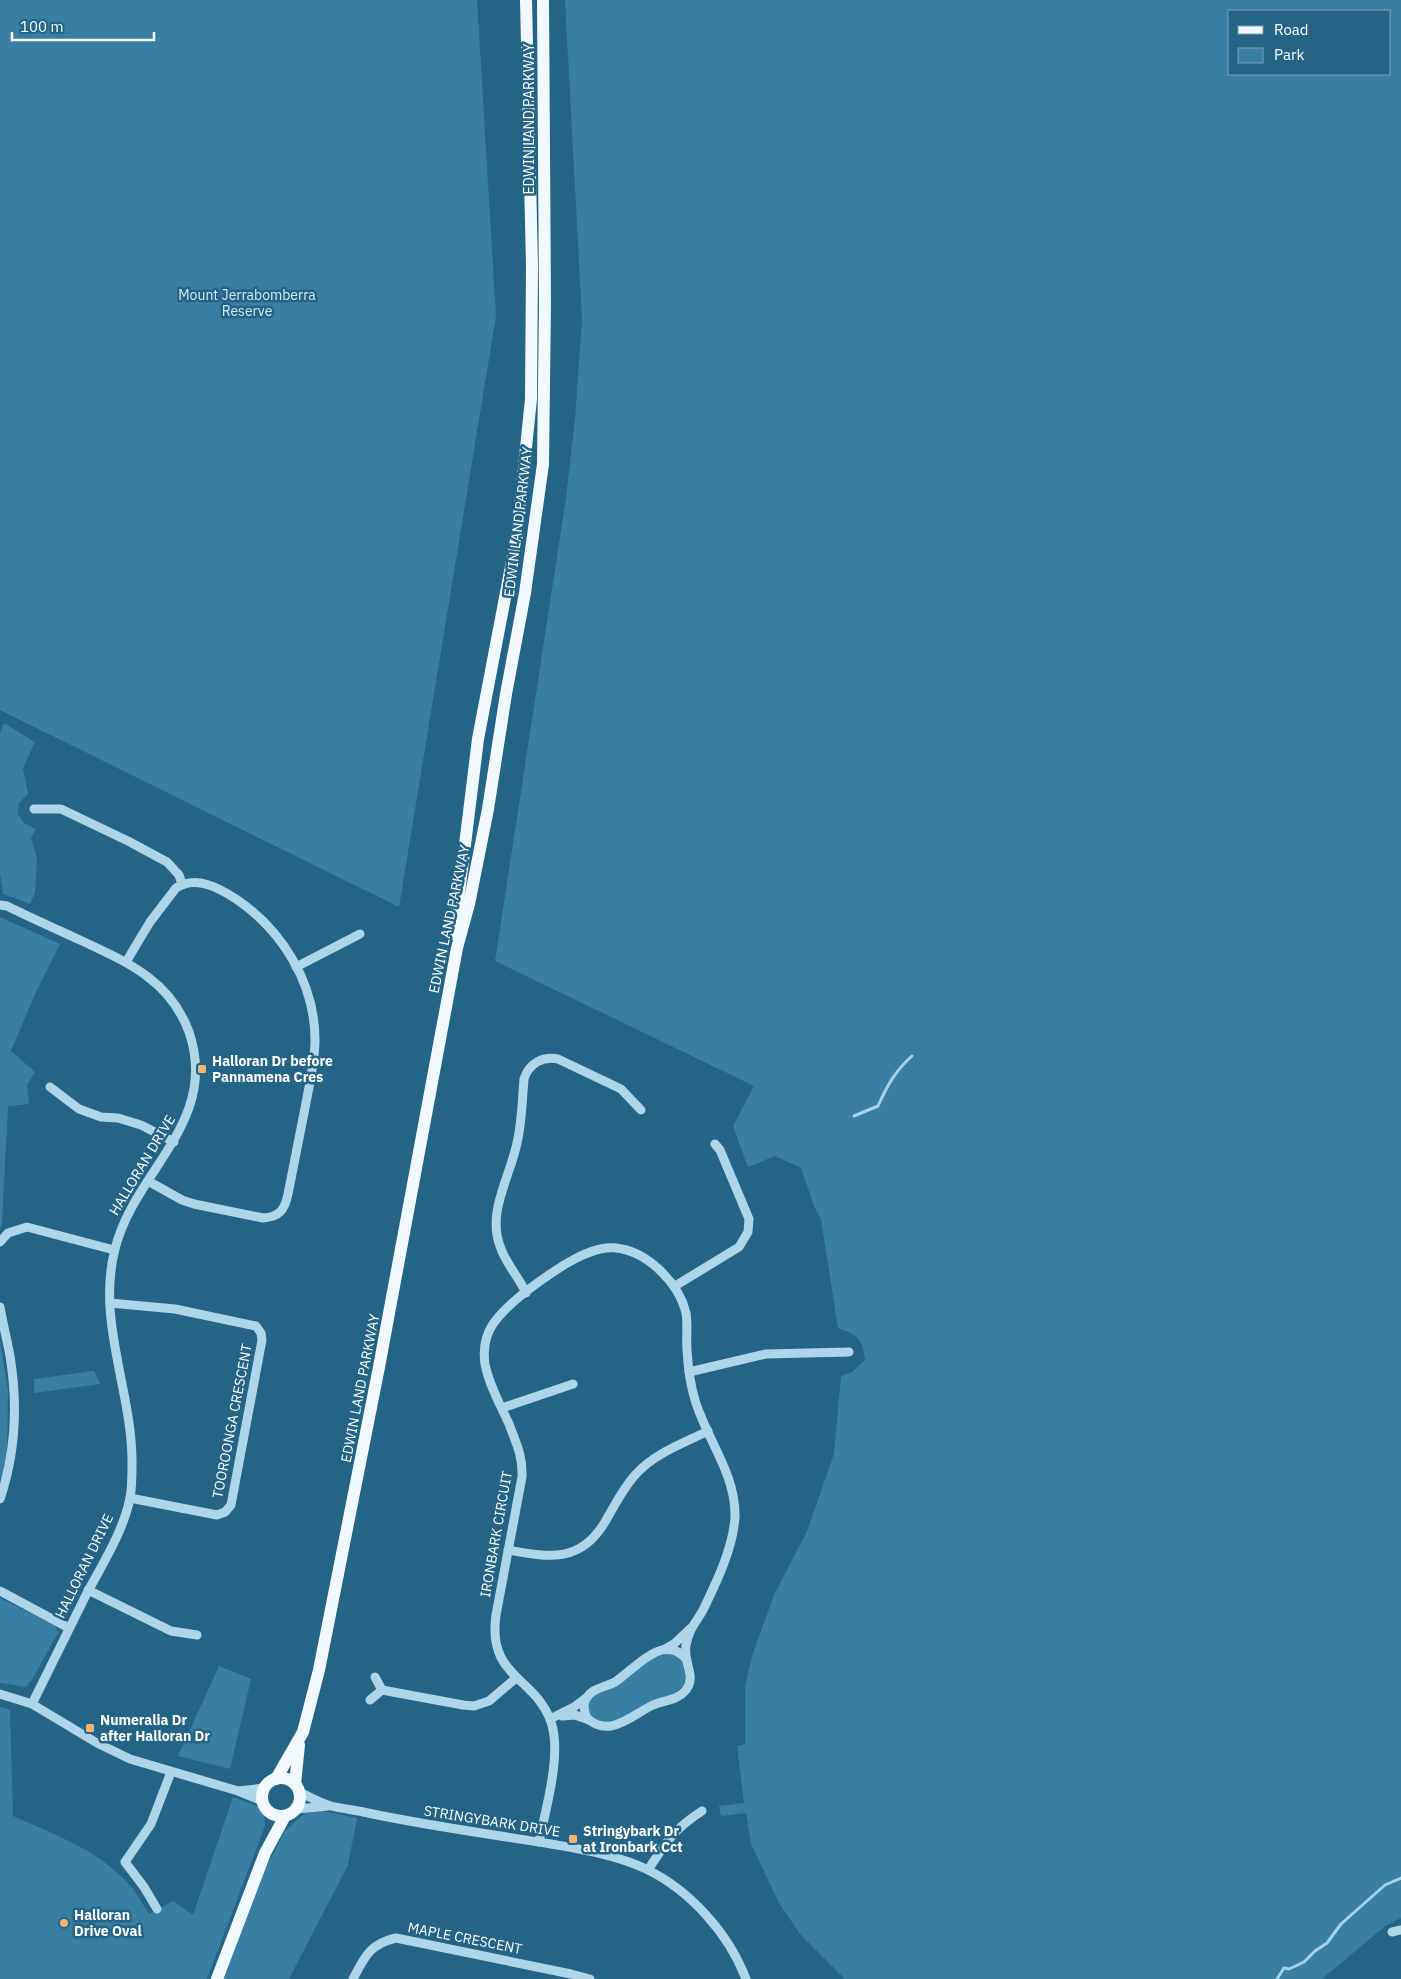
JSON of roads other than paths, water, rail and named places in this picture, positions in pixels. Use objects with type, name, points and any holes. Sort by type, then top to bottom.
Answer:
[{"type":"main road","name":"EDWIN LAND PARKWAY","points":[[439,1039],[478,739],[517,535],[528,437],[531,399],[532,266],[526,0]]},
{"type":"main road","name":"EDWIN LAND PARKWAY","points":[[276,1779],[300,1740],[320,1670],[379,1367],[456,948],[469,904],[488,809],[506,694],[525,593],[543,464],[545,283],[543,0]]},
{"type":"main road","name":"EDWIN LAND PARKWAY","points":[[297,1788],[300,1740]]},
{"type":"main road","points":[[217,1979],[265,1853],[285,1816],[297,1809],[299,1804],[297,1788],[286,1779],[276,1779],[264,1788],[262,1802],[271,1814],[285,1816]]},
{"type":"main road","points":[[265,1853],[271,1814]]},
{"type":"street","points":[[34,809],[61,810],[128,841],[167,862],[179,874],[182,884]]},
{"type":"street","points":[[126,962],[150,922],[176,888],[182,884],[200,882],[209,885],[234,898],[248,908],[283,943],[296,968],[311,1007],[315,1038],[288,1194],[282,1211],[275,1216],[263,1218],[194,1204],[182,1200],[148,1181]]},
{"type":"street","name":"HALLORAN DRIVE","points":[[0,905],[7,906],[126,962],[158,984],[172,1000],[189,1032],[195,1065],[195,1089],[192,1103],[174,1142],[128,1211],[114,1250],[110,1274],[113,1336],[130,1426],[132,1466],[130,1498],[120,1529],[32,1704]]},
{"type":"street","points":[[296,968],[360,934]]},
{"type":"street","points":[[526,1293],[519,1277],[500,1246],[495,1218],[518,1139],[524,1079],[528,1070],[543,1059],[558,1059],[621,1089],[641,1110]]},
{"type":"street","points":[[50,1087],[78,1109],[101,1117],[118,1118],[141,1125],[174,1142]]},
{"type":"street","points":[[675,1286],[739,1247],[748,1232],[748,1219],[720,1150],[715,1144]]},
{"type":"street","points":[[0,1242],[8,1233],[27,1227],[114,1250]]},
{"type":"street","name":"IRONBARK CIRCUIT","points":[[539,1842],[555,1754],[554,1735],[550,1718],[538,1698],[516,1678],[502,1659],[495,1635],[496,1615],[522,1477],[523,1462],[502,1408],[493,1391],[485,1364],[486,1339],[493,1325],[503,1313],[551,1274],[581,1256],[600,1249],[629,1250],[649,1262],[675,1286],[686,1315],[689,1372],[695,1400],[729,1479],[735,1516],[733,1531],[726,1556],[709,1598],[693,1626],[688,1640],[686,1652],[690,1666],[690,1680],[686,1690],[679,1696],[654,1705],[617,1725],[601,1726],[589,1720],[570,1715],[550,1718]]},
{"type":"street","name":"TOOROONGA CRESCENT","points":[[110,1303],[175,1309],[256,1326],[261,1333],[262,1340],[231,1505],[225,1512],[217,1515],[130,1498]]},
{"type":"street","points":[[0,1307],[10,1357],[15,1407],[15,1436],[10,1466],[0,1499]]},
{"type":"street","points":[[689,1372],[766,1354],[849,1352]]},
{"type":"street","points":[[502,1408],[573,1384]]},
{"type":"street","points":[[508,1550],[546,1556],[564,1555],[577,1549],[594,1538],[623,1490],[637,1472],[652,1459],[708,1431]]},
{"type":"street","points":[[88,1590],[171,1631],[197,1635]]},
{"type":"street","points":[[0,1591],[69,1628]]},
{"type":"street","name":"IRONBARK CIRCUIT","points":[[550,1718],[574,1707],[594,1691],[616,1681],[648,1656],[675,1643],[693,1626]]},
{"type":"street","points":[[663,1650],[677,1652],[687,1660]]},
{"type":"street","points":[[375,1677],[382,1690]]},
{"type":"street","points":[[382,1690],[474,1706],[489,1702],[516,1678]]},
{"type":"street","points":[[370,1700],[382,1690]]},
{"type":"street","points":[[0,1694],[32,1704],[115,1752],[171,1772],[238,1790],[262,1802]]},
{"type":"street","points":[[586,1698],[585,1711],[586,1717],[589,1720]]},
{"type":"street","points":[[157,1910],[144,1887],[124,1862],[151,1824],[171,1772]]},
{"type":"street","points":[[238,1790],[264,1788]]},
{"type":"street","name":"STRINGYBARK DRIVE","points":[[297,1788],[330,1806]]},
{"type":"street","name":"STRINGYBARK DRIVE","points":[[297,1809],[330,1806],[399,1820],[539,1842],[606,1855],[648,1870],[681,1892],[709,1918],[732,1951],[746,1979]]},
{"type":"street","points":[[648,1870],[672,1834],[683,1823],[702,1811]]},
{"type":"street","name":"MAPLE CRESCENT","points":[[353,1979],[360,1964],[373,1947],[383,1941],[396,1938],[555,1970],[590,1979]]},
{"type":"waterway","points":[[854,1116],[878,1106],[892,1079],[912,1056]]},
{"type":"waterway","points":[[1277,1979],[1284,1968],[1289,1969],[1304,1962],[1327,1943],[1341,1924],[1385,1885],[1401,1878]]},
{"type":"place","name":"Halloran Dr before Pannamena Cres","points":[[202,1069]]},
{"type":"place","name":"Numeralia Dr after Halloran Dr","points":[[90,1728]]},
{"type":"place","name":"Stringybark Dr at Ironbark Cct","points":[[573,1839]]},
{"type":"place","name":"Halloran Drive Oval","points":[[64,1923]]},
{"type":"park label","name":"Mount Jerrabomberra Reserve","points":[[247,304]]}]
